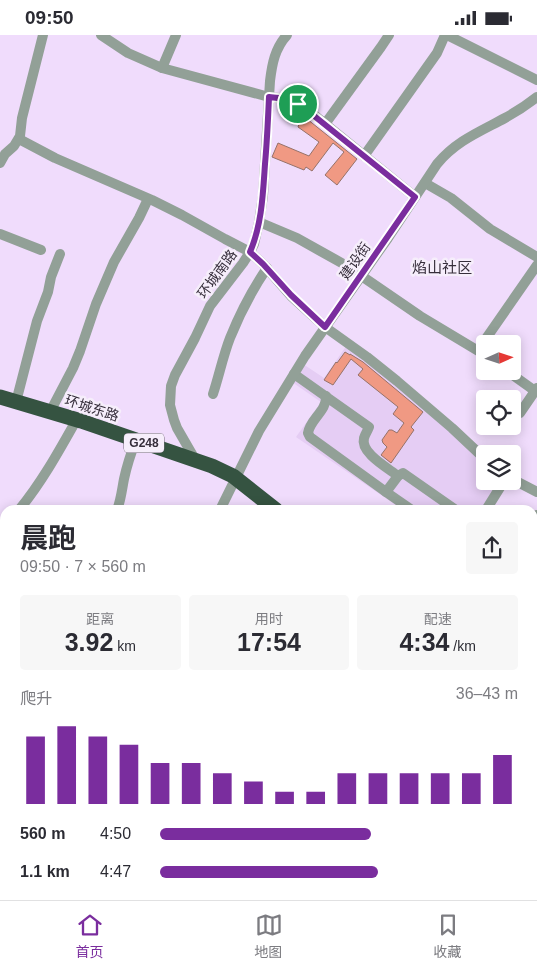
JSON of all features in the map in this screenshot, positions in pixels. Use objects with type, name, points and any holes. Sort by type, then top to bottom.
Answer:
[{"type":"highway","name":"环城东路","points":[[0,397],[77,419],[222,471],[235,478],[270,505]]},
{"type":"street","points":[[0,163],[5,154],[19,139],[22,118],[44,35]]},
{"type":"street","points":[[101,35],[128,53],[162,68],[269,97],[287,99],[298,104],[415,197]]},
{"type":"street","points":[[162,68],[176,35]]},
{"type":"street","name":"环城南路","points":[[196,461],[174,420],[170,405],[171,386],[174,375],[195,338],[210,306],[243,263],[254,243],[263,196],[270,81],[274,58],[280,44],[287,35]]},
{"type":"street","points":[[325,124],[388,35]]},
{"type":"street","points":[[364,155],[436,53],[446,35],[537,80]]},
{"type":"street","name":"建设街","points":[[222,505],[259,431],[305,356],[444,157],[459,143],[511,115],[537,97]]},
{"type":"street","points":[[19,139],[90,174],[182,215],[250,252],[325,327],[397,381],[476,451]]},
{"type":"street","points":[[425,183],[451,198],[490,229],[537,257]]},
{"type":"street","points":[[50,412],[73,368],[96,304],[114,262],[148,199]]},
{"type":"street","points":[[259,221],[315,247],[347,265],[420,316],[476,349]]},
{"type":"street","points":[[0,234],[41,250]]},
{"type":"street","points":[[16,402],[37,321],[60,254]]},
{"type":"street","points":[[493,335],[537,265]]},
{"type":"street","points":[[213,394],[235,326],[267,268]]},
{"type":"street","points":[[294,374],[369,427],[363,439],[367,451],[377,461],[398,476]]},
{"type":"street","points":[[521,380],[536,390],[521,412]]},
{"type":"street","points":[[326,396],[325,406],[309,429],[309,436],[405,505]]},
{"type":"street","points":[[23,505],[39,485],[77,419]]},
{"type":"street","points":[[119,505],[122,495],[123,481],[136,440]]},
{"type":"street","points":[[386,492],[398,476],[403,473],[449,505]]},
{"type":"street","points":[[521,484],[537,492]]},
{"type":"street","points":[[489,505],[498,490]]},
{"type":"shaded area","points":[[347,345],[476,453],[476,490],[497,490],[487,505],[396,505],[296,437],[321,402],[292,382],[303,364],[324,378]]},
{"type":"building","points":[[302,115],[357,159],[337,185],[325,175],[344,152],[333,143],[312,171],[306,167],[304,170],[272,157],[278,143],[309,156],[319,142],[298,127]]},
{"type":"building","points":[[345,352],[363,362],[423,412],[411,427],[414,430],[391,463],[381,455],[387,447],[382,440],[389,430],[397,433],[404,423],[393,414],[398,407],[358,375],[363,369],[351,359],[333,385],[324,380]]},
{"type":"district","name":"焰山社区","points":[[442,267]]},
{"type":"route","points":[[269,97],[287,99],[298,104],[415,197],[325,327],[250,252],[254,243],[263,196],[269,97]]}]
